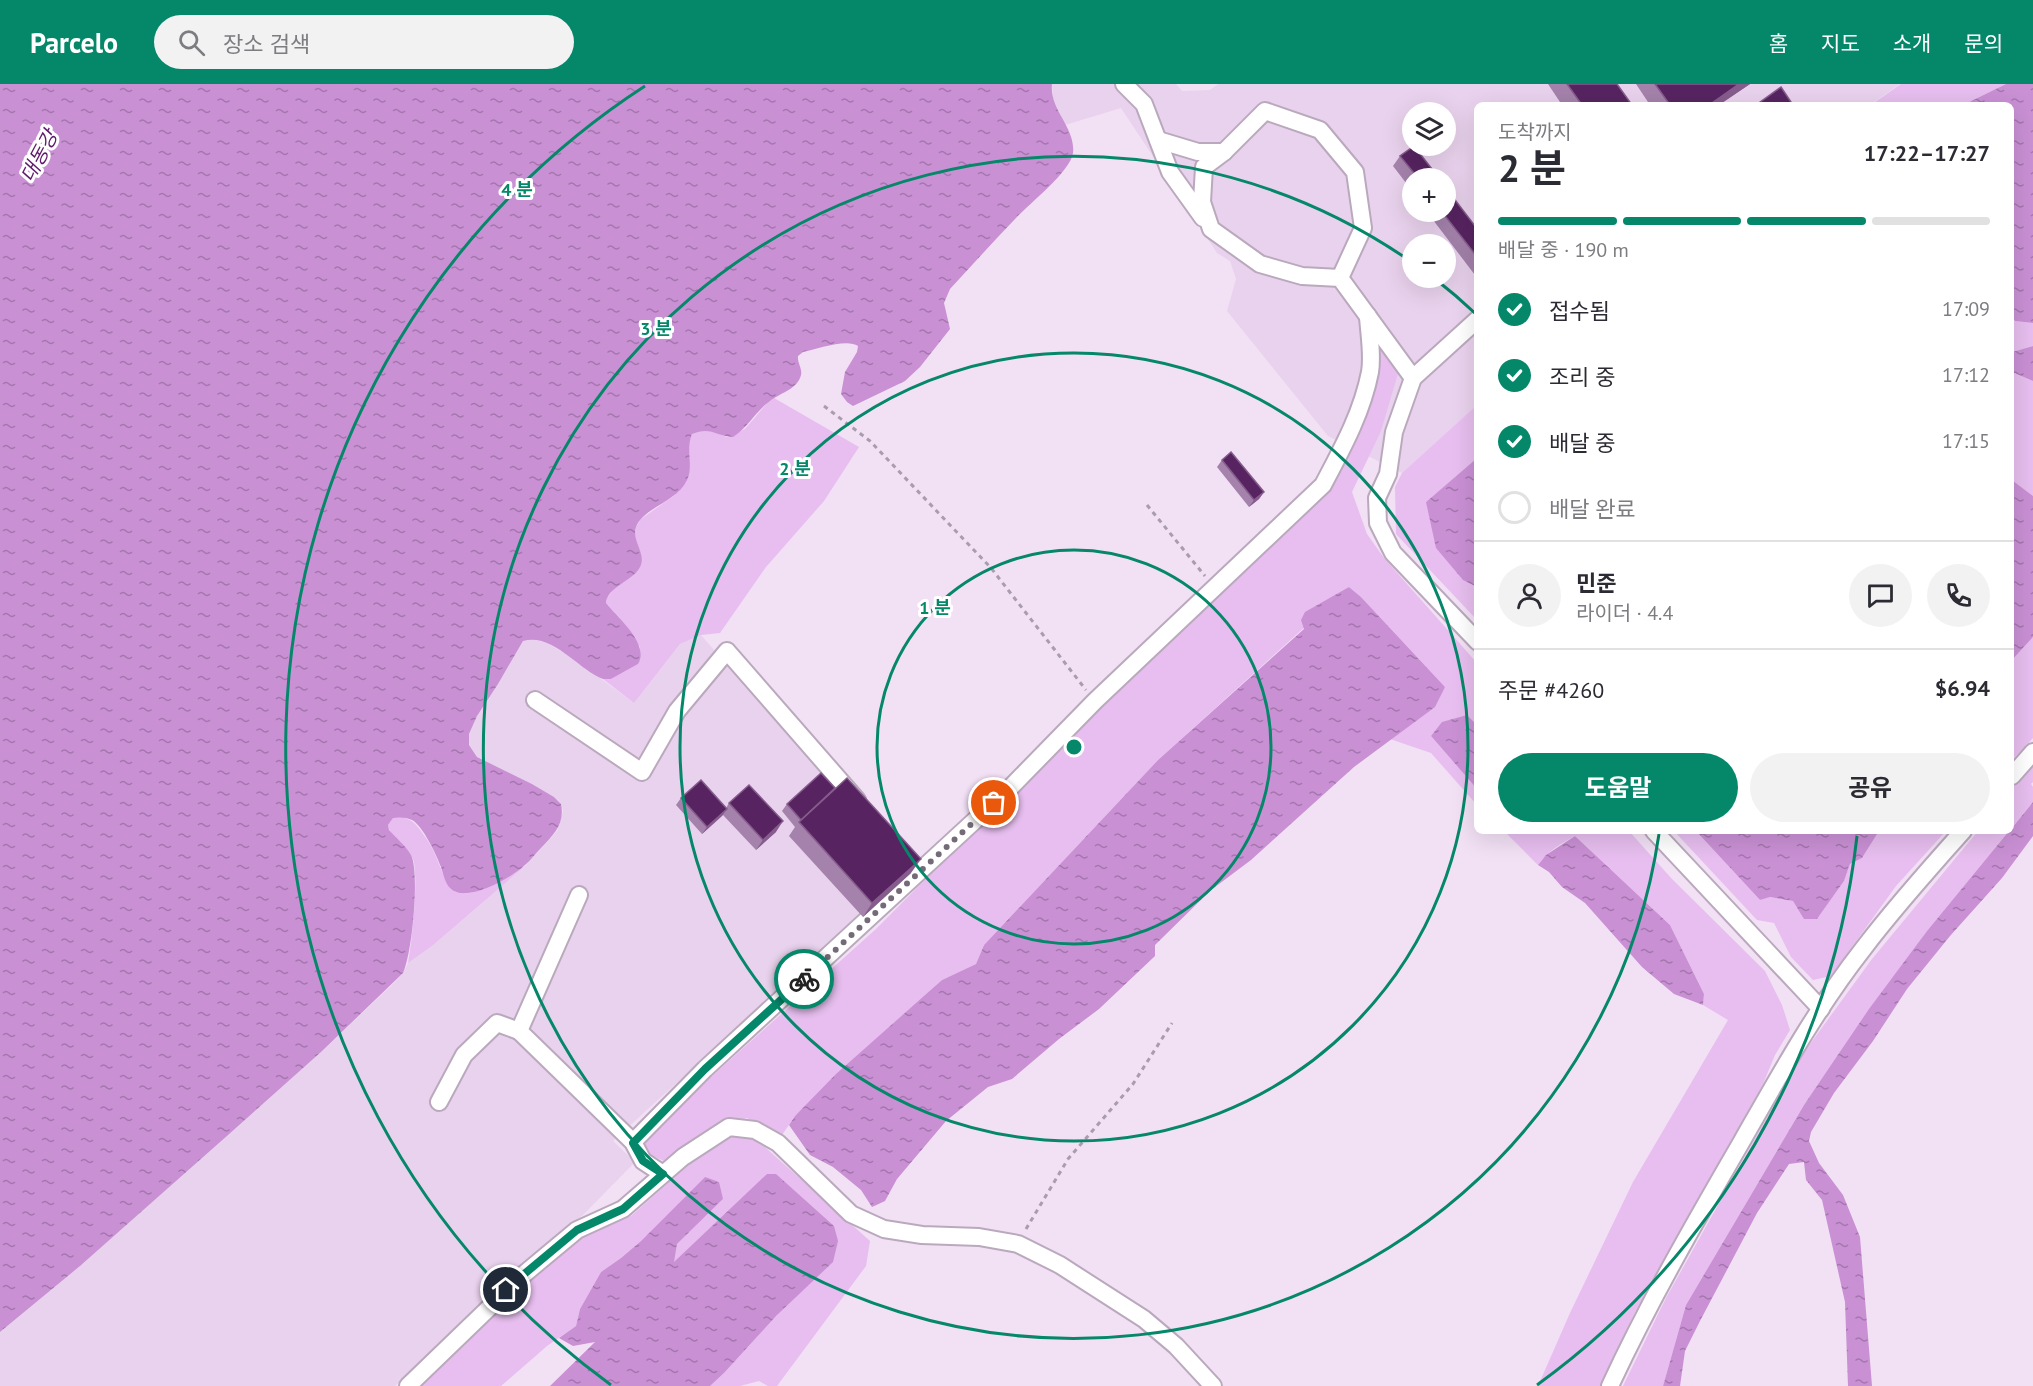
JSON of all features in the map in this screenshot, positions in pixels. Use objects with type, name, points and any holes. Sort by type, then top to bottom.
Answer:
[{"type":"street","points":[[1124,84],[1144,104],[1170,172],[1211,228],[1260,264],[1302,276],[1340,278]]},
{"type":"street","points":[[1211,228],[1202,202],[1204,167],[1224,152],[1265,111],[1320,130],[1355,172],[1363,228],[1340,278]]},
{"type":"street","points":[[1158,140],[1198,152],[1224,152]]},
{"type":"street","points":[[1340,278],[1413,378]]},
{"type":"street","points":[[633,1143],[705,1069],[916,868],[1009,789],[1095,700],[1323,485],[1361,406],[1370,370],[1368,316]]},
{"type":"street","points":[[1474,323],[1413,378],[1394,432],[1388,474],[1377,498],[1378,523],[1393,553],[1474,638]]},
{"type":"street","points":[[535,700],[642,772],[678,711],[727,651],[866,810]]},
{"type":"street","points":[[2014,774],[2033,752]]},
{"type":"street","points":[[1657,834],[1821,1009]]},
{"type":"street","points":[[1610,1386],[1630,1343],[1703,1208],[1803,1036],[1862,950],[1960,834]]},
{"type":"street","points":[[519,1031],[579,895]]},
{"type":"street","points":[[438,1102],[464,1055],[497,1023],[519,1031],[633,1143],[643,1161],[663,1174]]},
{"type":"street","points":[[408,1386],[523,1275],[577,1230],[623,1209],[683,1157],[729,1127],[755,1130],[778,1143],[850,1214],[884,1229],[922,1235],[978,1237],[1018,1244],[1060,1265],[1144,1319],[1176,1346],[1212,1386]]},
{"type":"path","points":[[824,406],[870,441],[992,568],[1095,700]]},
{"type":"path","points":[[1147,505],[1214,587]]},
{"type":"path","points":[[1018,1244],[1068,1159],[1133,1084],[1172,1023]]},
{"type":"shaded area","points":[[1052,84],[1176,84],[1182,91],[1210,90],[1218,84],[1900,84],[1874,102],[1474,102],[1474,408],[1402,473],[1328,436],[1227,311],[1236,279],[1230,261],[1217,253],[1121,108],[1065,125],[1053,99]]},
{"type":"shaded area","points":[[1901,84],[2006,84],[1969,102],[1875,102]]},
{"type":"shaded area","points":[[2014,320],[2033,323],[2033,346],[2014,351]]},
{"type":"shaded area","points":[[1373,336],[1399,370],[1381,431],[1352,492],[1367,534],[1384,558],[1474,660],[1474,722],[1467,715],[1431,736],[1474,786],[1474,802],[1431,753],[1390,739],[1411,724],[1445,687],[1349,587],[1158,760],[984,945],[976,964],[942,980],[795,1116],[780,1138],[747,1118],[717,1124],[664,1161],[651,1155],[644,1147],[649,1138],[683,1102],[876,929],[1067,737],[1319,500],[1357,429],[1380,362]]},
{"type":"shaded area","points":[[2014,373],[2033,381],[2033,496],[2014,482]]},
{"type":"shaded area","points":[[774,398],[859,447],[824,501],[766,567],[720,633],[701,635],[680,644],[634,703],[603,679],[611,679],[638,664],[640,647],[625,624],[606,603],[607,598],[641,554],[634,537],[636,527],[641,519],[675,495],[689,471],[688,445],[692,434],[710,431],[727,437],[745,429]]},
{"type":"shaded area","points":[[1474,408],[1474,461],[1426,502],[1463,579],[1474,585],[1474,617],[1396,534],[1395,487],[1402,473]]},
{"type":"shaded area","points":[[701,635],[837,792],[863,917],[613,1141],[635,1162],[582,1216],[548,1242],[395,1386],[0,1386],[0,1332],[80,1266],[321,1052],[394,983],[408,963],[432,946],[525,866],[557,831],[563,811],[561,804],[554,797],[477,757],[469,745],[469,734],[477,716],[523,641],[530,638],[549,644],[574,659],[634,703],[680,644]]},
{"type":"shaded area","points":[[2033,637],[2033,738],[2014,758],[2014,658]]},
{"type":"shaded area","points":[[2033,762],[2033,782],[2031,784],[2033,802],[2014,826],[2014,786]]},
{"type":"shaded area","points":[[402,817],[419,828],[434,852],[447,883],[453,891],[473,892],[485,888],[525,866],[432,946],[408,963],[414,910],[415,868],[411,854],[392,834],[388,825],[393,818]]},
{"type":"shaded area","points":[[1507,834],[1632,834],[1672,879],[1765,971],[1782,1005],[1790,1030],[1775,1055],[1763,1084],[1634,1314],[1600,1386],[1538,1386],[1570,1313],[1633,1182],[1728,1020],[1703,1005],[1704,994],[1670,925],[1575,836],[1555,848],[1538,865]]},
{"type":"shaded area","points":[[1677,834],[1699,834],[1760,900],[1769,897],[1793,901],[1805,919],[1817,919],[1844,881],[1850,864],[1862,858],[1877,834],[1943,834],[1896,886],[1831,976],[1813,980],[1791,957],[1774,923],[1757,920]]},
{"type":"shaded area","points":[[1976,834],[2007,834],[1927,931],[1804,1105],[1686,1305],[1663,1386],[1623,1386],[1666,1298],[1802,1055],[1872,959]]},
{"type":"shaded area","points":[[737,1134],[758,1141],[870,1241],[866,1266],[777,1386],[768,1386],[759,1381],[740,1386],[710,1386],[777,1315],[673,1263],[677,1244],[723,1199],[705,1177],[641,1241],[601,1272],[580,1309],[576,1326],[547,1346],[501,1386],[417,1386],[560,1252],[592,1227],[631,1216],[702,1153]]},
{"type":"water","name":"대동강","points":[[0,84],[1052,84],[1054,102],[1071,135],[1073,153],[1065,169],[1057,178],[950,289],[944,303],[950,329],[920,367],[905,381],[853,406],[841,394],[845,372],[858,346],[847,343],[803,352],[798,356],[801,372],[798,382],[765,405],[733,437],[709,431],[692,434],[687,480],[676,494],[640,520],[635,532],[642,557],[640,567],[607,597],[606,603],[625,624],[640,648],[641,656],[638,664],[611,679],[603,679],[555,647],[534,640],[523,641],[477,716],[469,734],[469,745],[477,757],[532,784],[561,804],[560,823],[554,833],[519,870],[489,887],[467,893],[457,892],[450,888],[429,841],[416,823],[410,819],[393,818],[388,825],[389,830],[411,855],[415,878],[412,932],[403,973],[321,1052],[228,1135],[80,1266],[0,1332]]},
{"type":"water","points":[[2006,84],[2033,84],[2033,323],[2014,320],[2014,102],[1969,102]]},
{"type":"water","points":[[2033,346],[2033,381],[2014,373],[2014,351]]},
{"type":"water","points":[[1474,461],[1474,586],[1463,580],[1436,548],[1426,502]]},
{"type":"water","points":[[2014,482],[2033,496],[2033,637],[2014,658]]},
{"type":"water","points":[[1349,587],[1445,687],[1435,707],[1354,767],[1251,860],[1211,890],[1155,945],[1155,956],[1099,1009],[1012,1079],[988,1087],[946,1121],[897,1179],[885,1201],[872,1207],[861,1190],[833,1167],[810,1155],[789,1125],[795,1116],[836,1074],[942,980],[976,964],[984,945],[1158,760],[1304,629],[1301,620],[1305,612]]},
{"type":"water","points":[[1467,715],[1474,722],[1474,786],[1431,736],[1442,722]]},
{"type":"water","points":[[2033,802],[2033,836],[2002,878],[1907,989],[1873,1041],[1834,1093],[1811,1132],[1809,1141],[1819,1163],[1843,1195],[1860,1237],[1872,1386],[1848,1386],[1845,1302],[1822,1200],[1806,1180],[1804,1162],[1789,1164],[1757,1213],[1685,1351],[1680,1386],[1663,1386],[1686,1305],[1804,1105],[1869,1009],[1927,931],[2007,834],[2014,834],[2014,826]]},
{"type":"water","points":[[1699,834],[1877,834],[1862,858],[1850,864],[1844,881],[1817,919],[1804,919],[1793,901],[1770,897],[1760,900]]},
{"type":"water","points":[[1575,836],[1670,925],[1704,994],[1703,1005],[1674,994],[1642,967],[1585,903],[1562,887],[1549,872],[1538,865],[1546,855]]},
{"type":"water","points":[[767,1174],[776,1174],[834,1226],[838,1241],[833,1262],[777,1315],[724,1373],[710,1386],[550,1386],[595,1342],[573,1346],[559,1338],[576,1326],[580,1309],[601,1272],[641,1241],[705,1177],[719,1182],[723,1199],[677,1244],[674,1262]]},
{"type":"building","points":[[1567,84],[1617,84],[1630,102],[1580,102]]},
{"type":"building","points":[[1655,84],[1739,84],[1713,102],[1668,102]]},
{"type":"building","points":[[1781,87],[1791,102],[1760,102]]},
{"type":"building","points":[[1400,156],[1422,156],[1431,168],[1410,168]]},
{"type":"building","points":[[1456,201],[1474,225],[1474,253],[1450,222],[1456,222]]},
{"type":"building","points":[[1231,452],[1264,492],[1254,500],[1222,460]]},
{"type":"building","points":[[821,773],[835,788],[801,820],[787,804]]},
{"type":"building","points":[[847,778],[921,859],[872,903],[799,822]]},
{"type":"building","points":[[701,780],[727,809],[707,827],[681,798]]},
{"type":"building","points":[[749,785],[783,821],[763,840],[729,803]]},
{"type":"way so far","points":[[804,979],[994,803]]},
{"type":"route","points":[[506,1290],[577,1230],[623,1209],[663,1174],[643,1161],[633,1143],[705,1069],[804,979]]}]
